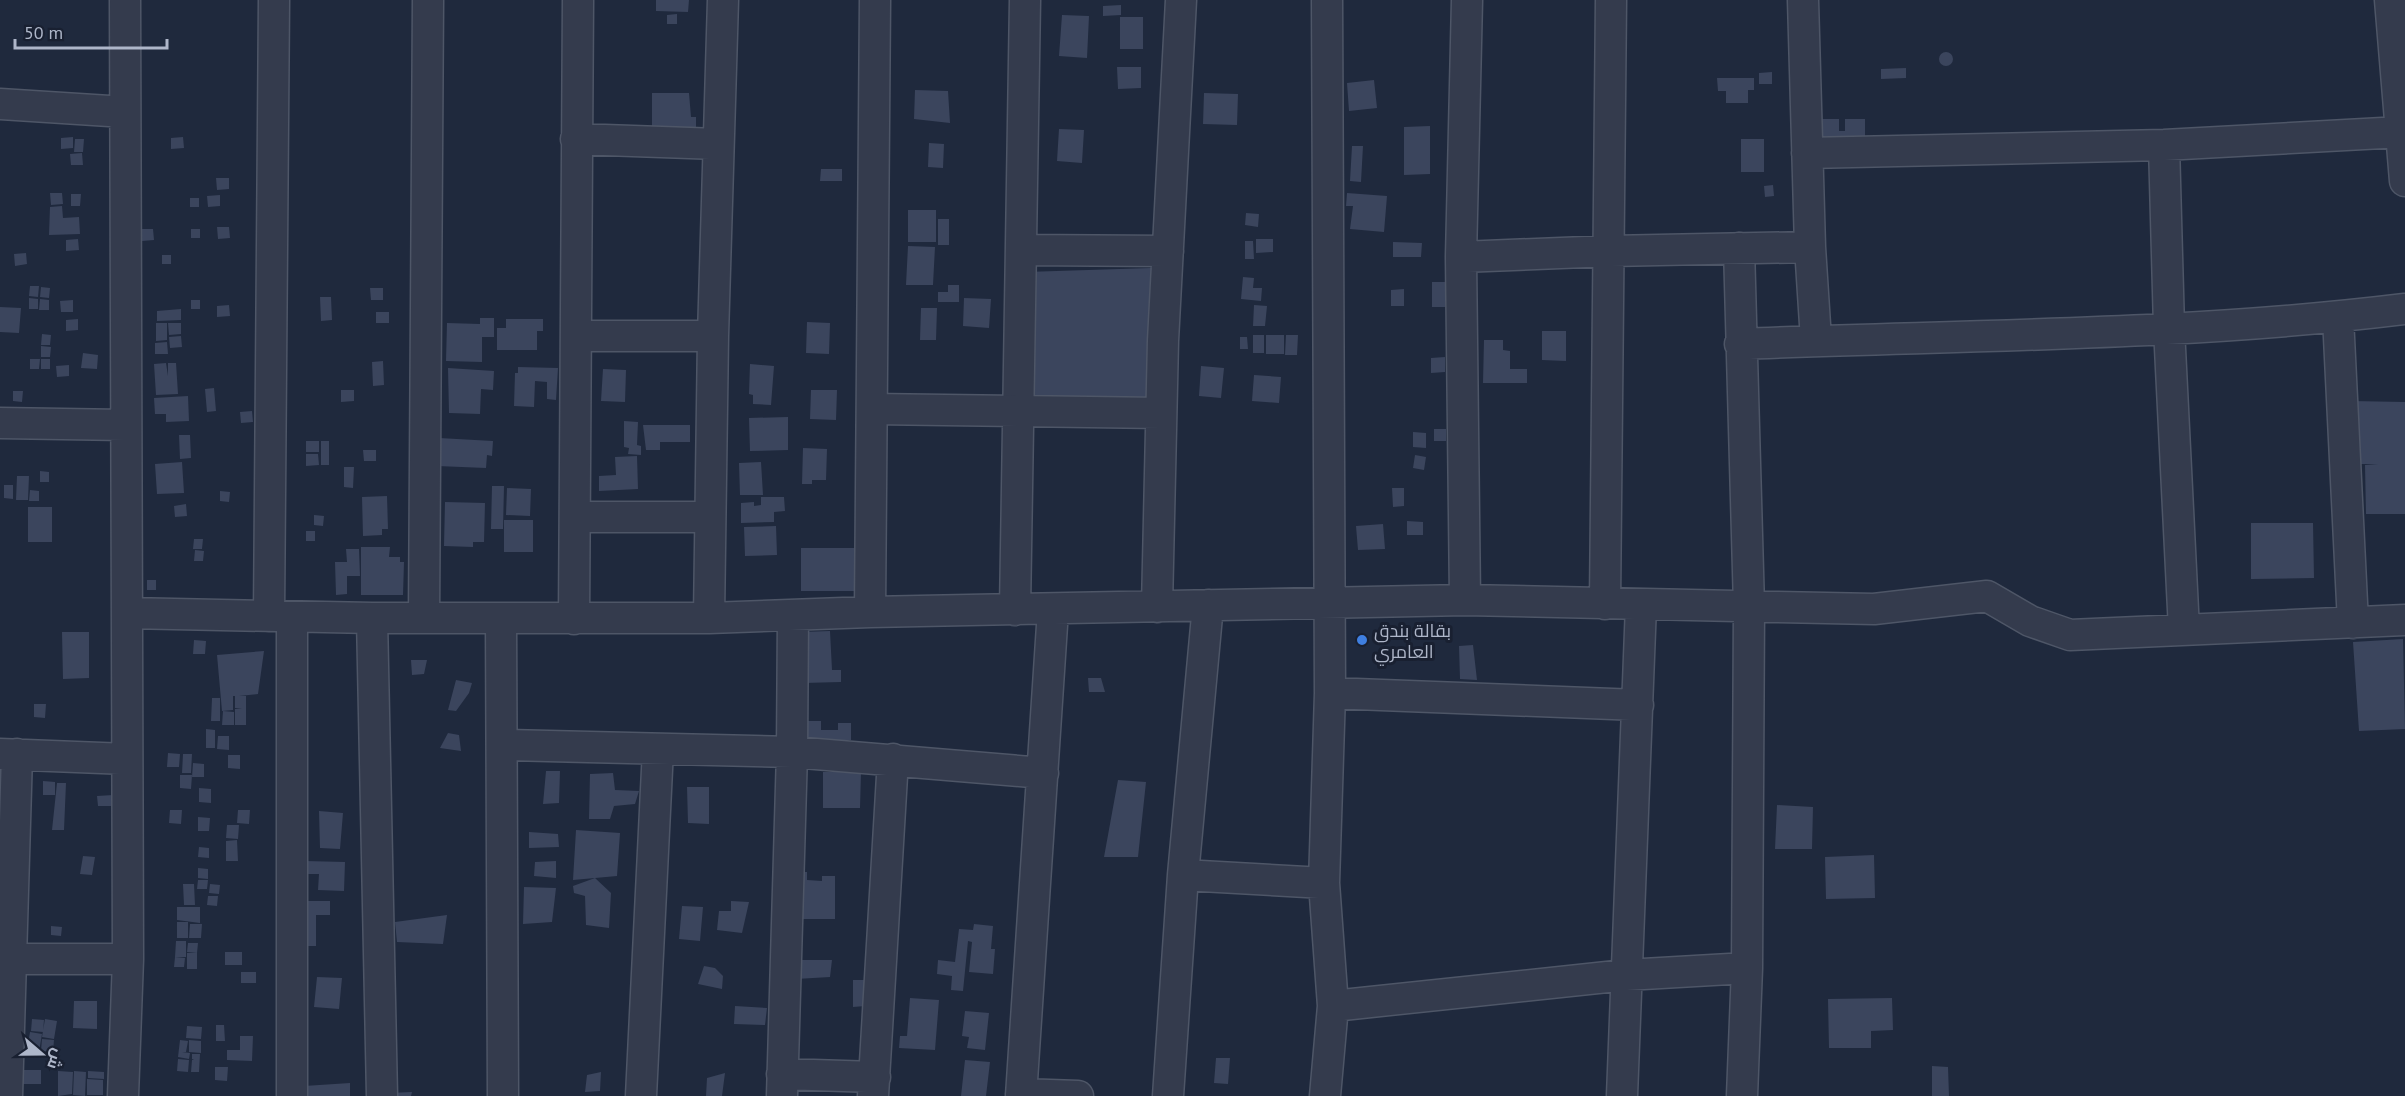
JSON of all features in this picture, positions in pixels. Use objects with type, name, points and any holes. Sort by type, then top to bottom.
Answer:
[{"type":"street","points":[[123,1096],[128,959],[125,0]]},
{"type":"street","points":[[274,0],[280,616],[292,1096]]},
{"type":"street","points":[[424,618],[428,0]]},
{"type":"street","points":[[574,619],[578,0]]},
{"type":"street","points":[[709,618],[713,336],[723,0]]},
{"type":"street","points":[[870,612],[875,0]]},
{"type":"street","points":[[1015,610],[1025,0]]},
{"type":"street","points":[[1157,607],[1161,413],[1181,0]]},
{"type":"street","points":[[1325,1096],[1333,1006],[1324,883],[1330,693],[1327,0]]},
{"type":"street","points":[[1466,600],[1461,257],[1467,0]]},
{"type":"street","points":[[1605,604],[1611,0]]},
{"type":"street","points":[[1803,0],[1809,247],[1816,340]]},
{"type":"street","points":[[2390,0],[2405,181]]},
{"type":"street","points":[[0,104],[125,112]]},
{"type":"street","points":[[1807,153],[2164,145],[2401,132]]},
{"type":"street","points":[[576,139],[718,144]]},
{"type":"street","points":[[2164,145],[2169,328],[2184,630]]},
{"type":"street","points":[[1461,257],[1610,250],[1809,247]]},
{"type":"street","points":[[1739,248],[1749,607],[1747,968],[1742,1096]]},
{"type":"street","points":[[1021,250],[1168,251]]},
{"type":"street","points":[[1740,344],[2169,328],[2338,317],[2405,309]]},
{"type":"street","points":[[2338,317],[2353,623]]},
{"type":"street","points":[[576,336],[713,336]]},
{"type":"street","points":[[872,410],[1161,413]]},
{"type":"street","points":[[0,423],[125,424]]},
{"type":"street","points":[[576,517],[710,517]]},
{"type":"street","points":[[127,613],[372,618],[709,618],[870,612],[1466,600],[1874,609],[1987,596],[2030,621],[2070,635],[2405,620]]},
{"type":"street","points":[[1168,1096],[1183,875],[1208,605]]},
{"type":"street","points":[[1622,1096],[1641,605]]},
{"type":"street","points":[[1053,610],[1021,1095],[1078,1096]]},
{"type":"street","points":[[793,615],[792,752],[782,1085],[874,1087],[893,759]]},
{"type":"street","points":[[372,618],[382,1096]]},
{"type":"street","points":[[501,619],[504,745],[503,1096]]},
{"type":"street","points":[[1330,693],[1638,705]]},
{"type":"street","points":[[504,745],[792,752],[1042,773]]},
{"type":"street","points":[[641,1096],[658,749]]},
{"type":"street","points":[[7,1096],[8,754],[128,759]]},
{"type":"street","points":[[1183,875],[1324,883]]},
{"type":"street","points":[[6,959],[128,959]]},
{"type":"street","points":[[1333,1006],[1626,975],[1747,968]]},
{"type":"building","points":[[656,0],[689,0],[688,12],[656,11]]},
{"type":"building","points":[[1121,5],[1121,15],[1103,16],[1103,6]]},
{"type":"building","points":[[677,14],[677,24],[667,24],[667,15]]},
{"type":"building","points":[[1062,15],[1089,16],[1087,58],[1059,56]]},
{"type":"building","points":[[1120,17],[1143,17],[1143,49],[1120,49]]},
{"type":"building","points":[[1943,52],[1949,52],[1953,59],[1949,66],[1943,66],[1939,62],[1939,56]]},
{"type":"building","points":[[1117,67],[1141,67],[1141,88],[1118,89]]},
{"type":"building","points":[[1906,68],[1906,78],[1881,79],[1881,69]]},
{"type":"building","points":[[1772,72],[1772,84],[1759,84],[1759,73]]},
{"type":"building","points":[[1717,78],[1754,78],[1754,90],[1748,90],[1748,103],[1726,103],[1726,91],[1718,91]]},
{"type":"building","points":[[1374,80],[1377,108],[1349,111],[1347,83]]},
{"type":"building","points":[[915,90],[948,91],[950,123],[914,119]]},
{"type":"building","points":[[652,93],[689,93],[691,117],[696,117],[696,136],[652,135]]},
{"type":"building","points":[[1204,93],[1238,94],[1237,125],[1203,124]]},
{"type":"building","points":[[1811,119],[1839,119],[1839,131],[1845,131],[1845,119],[1865,119],[1865,149],[1811,149]]},
{"type":"building","points":[[1430,126],[1430,174],[1404,175],[1404,127]]},
{"type":"building","points":[[1059,129],[1084,130],[1082,163],[1057,161]]},
{"type":"building","points":[[73,137],[73,148],[61,149],[61,138]]},
{"type":"building","points":[[183,137],[184,148],[171,149],[171,138]]},
{"type":"building","points":[[75,139],[84,139],[83,152],[74,152]]},
{"type":"building","points":[[1741,139],[1764,139],[1764,172],[1741,172]]},
{"type":"building","points":[[929,143],[944,144],[943,168],[928,167]]},
{"type":"building","points":[[1352,146],[1363,146],[1361,182],[1350,181]]},
{"type":"building","points":[[82,153],[83,165],[71,165],[70,154]]},
{"type":"building","points":[[821,169],[842,169],[842,181],[820,181]]},
{"type":"building","points":[[216,178],[229,178],[229,189],[217,190]]},
{"type":"building","points":[[1773,185],[1774,196],[1765,197],[1764,186]]},
{"type":"building","points":[[50,193],[62,193],[63,204],[51,205]]},
{"type":"building","points":[[1347,193],[1387,196],[1384,232],[1350,229],[1353,206],[1346,206]]},
{"type":"building","points":[[71,194],[81,194],[80,206],[71,206]]},
{"type":"building","points":[[220,195],[220,206],[208,207],[207,196]]},
{"type":"building","points":[[190,198],[199,198],[199,207],[190,207]]},
{"type":"building","points":[[62,206],[63,218],[79,217],[80,234],[49,235],[50,207]]},
{"type":"building","points":[[908,210],[936,210],[936,242],[908,242]]},
{"type":"building","points":[[1246,213],[1259,214],[1258,227],[1245,225]]},
{"type":"building","points":[[938,219],[949,219],[949,245],[938,245]]},
{"type":"building","points":[[217,227],[229,227],[230,238],[218,239]]},
{"type":"building","points":[[141,229],[153,229],[154,240],[142,241]]},
{"type":"building","points":[[191,229],[200,229],[200,238],[191,238]]},
{"type":"building","points":[[78,239],[79,250],[66,251],[66,240]]},
{"type":"building","points":[[1256,239],[1273,239],[1273,252],[1256,253]]},
{"type":"building","points":[[1245,241],[1253,241],[1254,259],[1245,259]]},
{"type":"building","points":[[1393,242],[1422,243],[1421,257],[1393,257]]},
{"type":"building","points":[[908,246],[935,247],[933,285],[906,285]]},
{"type":"building","points":[[26,253],[27,264],[15,266],[14,254]]},
{"type":"building","points":[[162,255],[171,255],[171,264],[162,264]]},
{"type":"building","points":[[1151,268],[1149,406],[1025,408],[1025,272]]},
{"type":"building","points":[[1243,277],[1254,278],[1253,288],[1262,288],[1261,301],[1241,299]]},
{"type":"building","points":[[1432,282],[1446,282],[1445,307],[1432,307]]},
{"type":"building","points":[[948,285],[959,285],[959,302],[938,302],[938,292],[948,292]]},
{"type":"building","points":[[30,286],[39,286],[38,297],[29,296]]},
{"type":"building","points":[[41,287],[50,288],[49,298],[40,297]]},
{"type":"building","points":[[370,288],[383,288],[383,300],[371,300]]},
{"type":"building","points":[[1404,289],[1404,306],[1391,306],[1391,290]]},
{"type":"building","points":[[320,297],[331,297],[332,320],[321,321]]},
{"type":"building","points":[[29,298],[38,299],[38,309],[29,309]]},
{"type":"building","points":[[964,298],[991,299],[989,328],[963,326]]},
{"type":"building","points":[[40,299],[49,300],[49,310],[39,310]]},
{"type":"building","points":[[73,300],[73,312],[61,312],[60,301]]},
{"type":"building","points":[[191,300],[200,300],[200,309],[191,309]]},
{"type":"building","points":[[229,305],[230,316],[217,317],[217,306]]},
{"type":"building","points":[[1254,305],[1267,306],[1265,326],[1253,326]]},
{"type":"building","points":[[0,307],[21,308],[19,333],[0,332]]},
{"type":"building","points":[[921,308],[937,308],[936,340],[920,340]]},
{"type":"building","points":[[181,309],[181,320],[157,321],[157,311]]},
{"type":"building","points":[[376,312],[389,312],[389,323],[376,323]]},
{"type":"building","points":[[480,318],[494,318],[494,337],[482,337],[482,362],[446,361],[447,323],[480,324]]},
{"type":"building","points":[[78,319],[78,330],[66,331],[66,320]]},
{"type":"building","points":[[506,319],[543,319],[543,331],[537,331],[537,350],[497,350],[497,328],[506,328]]},
{"type":"building","points":[[807,322],[830,323],[829,354],[806,353]]},
{"type":"building","points":[[156,323],[167,323],[167,340],[156,341]]},
{"type":"building","points":[[168,323],[181,323],[181,334],[169,335]]},
{"type":"building","points":[[1542,331],[1566,331],[1566,361],[1542,360]]},
{"type":"building","points":[[42,334],[51,335],[50,345],[41,345]]},
{"type":"building","points":[[1253,335],[1264,335],[1264,353],[1253,353]]},
{"type":"building","points":[[1266,335],[1284,335],[1284,354],[1266,354]]},
{"type":"building","points":[[1286,335],[1298,335],[1297,355],[1285,355]]},
{"type":"building","points":[[181,336],[182,347],[170,348],[169,337]]},
{"type":"building","points":[[1240,337],[1247,337],[1248,349],[1240,349]]},
{"type":"building","points":[[1484,340],[1503,340],[1503,350],[1510,351],[1510,369],[1527,369],[1527,383],[1483,383]]},
{"type":"building","points":[[167,342],[168,354],[155,354],[155,343]]},
{"type":"building","points":[[41,346],[51,347],[50,357],[41,357]]},
{"type":"building","points":[[83,353],[98,355],[97,369],[81,368]]},
{"type":"building","points":[[1445,357],[1445,372],[1431,373],[1431,358]]},
{"type":"building","points":[[30,359],[40,359],[39,369],[30,369]]},
{"type":"building","points":[[41,359],[50,359],[50,369],[41,369]]},
{"type":"building","points":[[383,361],[384,385],[373,386],[372,362]]},
{"type":"building","points":[[166,363],[168,376],[168,363],[176,363],[178,394],[156,395],[154,364]]},
{"type":"building","points":[[750,364],[774,366],[771,405],[753,404],[753,395],[749,394]]},
{"type":"building","points":[[69,365],[69,376],[57,377],[56,366]]},
{"type":"building","points":[[1201,366],[1224,368],[1221,398],[1199,396]]},
{"type":"building","points":[[518,367],[558,368],[556,400],[547,399],[547,382],[535,381],[534,407],[514,406],[515,373],[518,373]]},
{"type":"building","points":[[448,368],[494,371],[493,390],[481,389],[480,414],[449,413]]},
{"type":"building","points":[[603,369],[626,370],[625,402],[601,401]]},
{"type":"building","points":[[1254,375],[1281,377],[1279,403],[1252,401]]},
{"type":"building","points":[[214,388],[216,411],[207,412],[205,389]]},
{"type":"building","points":[[341,390],[354,390],[354,401],[341,402]]},
{"type":"building","points":[[811,390],[837,390],[836,420],[810,419]]},
{"type":"building","points":[[13,391],[23,391],[22,402],[13,401]]},
{"type":"building","points":[[188,396],[189,421],[166,422],[166,414],[155,414],[154,398]]},
{"type":"building","points":[[2351,401],[2405,402],[2405,514],[2366,514],[2365,465],[2378,464],[2350,464]]},
{"type":"building","points":[[252,411],[253,422],[241,423],[240,412]]},
{"type":"building","points":[[788,417],[788,450],[750,451],[749,418]]},
{"type":"building","points":[[624,421],[638,422],[637,445],[641,446],[641,455],[628,454],[629,448],[624,447]]},
{"type":"building","points":[[643,425],[690,425],[690,442],[660,442],[660,450],[646,450]]},
{"type":"building","points":[[1434,429],[1446,429],[1446,441],[1434,441]]},
{"type":"building","points":[[1413,432],[1426,433],[1426,448],[1413,447]]},
{"type":"building","points":[[179,435],[190,435],[191,458],[180,459]]},
{"type":"building","points":[[439,438],[493,441],[492,456],[487,455],[486,468],[437,466]]},
{"type":"building","points":[[306,441],[319,441],[319,452],[306,452]]},
{"type":"building","points":[[321,441],[329,441],[329,465],[321,465]]},
{"type":"building","points":[[803,448],[827,449],[826,480],[812,480],[812,484],[802,484]]},
{"type":"building","points":[[363,450],[376,450],[376,461],[364,461]]},
{"type":"building","points":[[306,454],[318,454],[319,465],[306,466]]},
{"type":"building","points":[[1415,455],[1426,457],[1424,470],[1413,468]]},
{"type":"building","points":[[637,456],[638,489],[599,491],[599,476],[616,475],[615,457]]},
{"type":"building","points":[[182,462],[184,493],[157,494],[155,464]]},
{"type":"building","points":[[761,462],[763,495],[740,495],[739,463]]},
{"type":"building","points":[[344,467],[354,467],[353,488],[344,487]]},
{"type":"building","points":[[40,471],[49,472],[49,482],[40,482]]},
{"type":"building","points":[[17,476],[29,476],[28,500],[16,500]]},
{"type":"building","points":[[4,485],[13,485],[13,499],[4,498]]},
{"type":"building","points":[[492,486],[504,486],[503,529],[491,529]]},
{"type":"building","points":[[507,488],[531,489],[530,516],[506,515]]},
{"type":"building","points":[[1392,488],[1404,488],[1404,506],[1393,507]]},
{"type":"building","points":[[30,490],[39,491],[39,501],[29,501]]},
{"type":"building","points":[[220,491],[230,492],[229,502],[220,501]]},
{"type":"building","points":[[387,496],[388,529],[382,529],[382,535],[363,536],[362,497]]},
{"type":"building","points":[[761,497],[784,497],[785,511],[774,512],[774,522],[741,523],[741,503],[754,502],[754,506],[761,505]]},
{"type":"building","points":[[445,502],[485,503],[484,542],[473,542],[473,547],[444,546]]},
{"type":"building","points":[[186,504],[187,516],[175,517],[174,506]]},
{"type":"building","points":[[28,507],[52,507],[52,542],[28,542]]},
{"type":"building","points":[[314,515],[324,516],[323,526],[314,525]]},
{"type":"building","points":[[504,520],[533,520],[533,552],[504,552]]},
{"type":"building","points":[[1407,521],[1423,522],[1423,535],[1407,535]]},
{"type":"building","points":[[2251,523],[2313,523],[2314,578],[2251,579]]},
{"type":"building","points":[[1383,524],[1385,549],[1358,550],[1356,526]]},
{"type":"building","points":[[776,526],[777,555],[745,556],[744,527]]},
{"type":"building","points":[[306,531],[315,531],[315,541],[306,541]]},
{"type":"building","points":[[194,539],[203,539],[202,549],[193,549]]},
{"type":"building","points":[[361,547],[390,547],[389,557],[400,557],[400,562],[404,562],[403,595],[361,595]]},
{"type":"building","points":[[801,548],[858,548],[858,591],[801,591]]},
{"type":"building","points":[[346,549],[359,549],[360,576],[347,576],[347,594],[336,595],[335,562],[347,562]]},
{"type":"building","points":[[195,550],[204,551],[203,561],[194,561]]},
{"type":"building","points":[[147,580],[156,580],[156,590],[147,590]]},
{"type":"building","points":[[830,631],[832,670],[841,670],[841,682],[803,683],[801,632]]},
{"type":"building","points":[[62,632],[89,632],[89,678],[63,679]]},
{"type":"building","points":[[2403,639],[2405,729],[2359,731],[2353,642]]},
{"type":"building","points":[[194,640],[206,641],[205,654],[193,654]]},
{"type":"building","points":[[1473,645],[1477,680],[1460,679],[1459,646]]},
{"type":"building","points":[[264,651],[258,694],[239,696],[246,696],[246,725],[235,725],[235,709],[242,708],[235,708],[235,696],[233,696],[233,710],[222,711],[217,655]]},
{"type":"building","points":[[411,660],[427,660],[424,674],[412,675]]},
{"type":"building","points":[[1088,678],[1101,678],[1105,692],[1089,692]]},
{"type":"building","points":[[456,680],[472,683],[469,693],[456,711],[448,710]]},
{"type":"building","points":[[212,698],[220,698],[220,721],[211,721]]},
{"type":"building","points":[[34,704],[46,704],[45,718],[34,717]]},
{"type":"building","points":[[223,711],[234,712],[234,725],[222,725]]},
{"type":"building","points":[[803,721],[821,721],[821,730],[838,730],[838,723],[851,723],[851,740],[803,740]]},
{"type":"building","points":[[206,729],[215,730],[215,748],[206,748]]},
{"type":"building","points":[[448,733],[459,735],[461,751],[440,748]]},
{"type":"building","points":[[218,736],[229,736],[229,750],[217,749]]},
{"type":"building","points":[[168,753],[180,754],[179,767],[167,767]]},
{"type":"building","points":[[183,754],[192,754],[191,773],[182,773]]},
{"type":"building","points":[[228,755],[240,755],[240,769],[228,768]]},
{"type":"building","points":[[193,763],[204,764],[204,777],[192,777]]},
{"type":"building","points":[[546,771],[560,771],[559,803],[543,804]]},
{"type":"building","points":[[823,772],[861,772],[860,808],[823,808]]},
{"type":"building","points":[[613,773],[615,790],[639,791],[635,804],[614,806],[610,819],[589,819],[590,774]]},
{"type":"building","points":[[180,775],[192,775],[191,789],[180,788]]},
{"type":"building","points":[[1118,780],[1146,782],[1138,857],[1104,857]]},
{"type":"building","points":[[43,781],[55,782],[55,795],[43,795]]},
{"type":"building","points":[[57,783],[66,783],[64,830],[52,830]]},
{"type":"building","points":[[687,787],[709,787],[709,824],[688,823]]},
{"type":"building","points":[[199,788],[211,789],[211,803],[199,802]]},
{"type":"building","points":[[113,795],[113,806],[98,806],[97,796]]},
{"type":"building","points":[[1777,805],[1813,807],[1812,849],[1775,849]]},
{"type":"building","points":[[170,810],[182,810],[181,824],[169,823]]},
{"type":"building","points":[[238,810],[250,810],[249,824],[237,823]]},
{"type":"building","points":[[319,811],[343,813],[340,849],[320,848]]},
{"type":"building","points":[[198,817],[210,818],[209,831],[198,831]]},
{"type":"building","points":[[227,825],[239,825],[238,839],[226,838]]},
{"type":"building","points":[[576,830],[620,833],[617,876],[573,880]]},
{"type":"building","points":[[529,832],[558,834],[559,847],[529,848]]},
{"type":"building","points":[[237,840],[238,861],[226,861],[226,841]]},
{"type":"building","points":[[199,847],[209,848],[209,858],[198,857]]},
{"type":"building","points":[[1874,855],[1875,898],[1826,899],[1825,857]]},
{"type":"building","points":[[83,856],[95,857],[92,875],[80,874]]},
{"type":"building","points":[[305,861],[345,862],[344,891],[318,890],[319,874],[304,874]]},
{"type":"building","points":[[556,861],[556,878],[534,876],[535,862]]},
{"type":"building","points":[[198,868],[208,869],[208,879],[198,878]]},
{"type":"building","points":[[799,872],[807,872],[807,880],[822,881],[822,876],[835,876],[835,919],[799,919]]},
{"type":"building","points":[[595,878],[611,893],[609,928],[586,925],[585,896],[574,893],[573,886]]},
{"type":"building","points":[[198,880],[208,880],[207,889],[197,889]]},
{"type":"building","points":[[183,884],[194,884],[195,905],[184,905]]},
{"type":"building","points":[[210,884],[220,885],[219,894],[209,893]]},
{"type":"building","points":[[524,887],[556,888],[552,922],[523,924]]},
{"type":"building","points":[[208,896],[218,896],[217,906],[207,905]]},
{"type":"building","points":[[304,901],[330,901],[330,915],[316,915],[316,946],[303,946]]},
{"type":"building","points":[[731,901],[749,902],[742,933],[717,930],[719,911],[731,911]]},
{"type":"building","points":[[682,906],[703,907],[700,941],[679,939]]},
{"type":"building","points":[[177,907],[200,907],[200,923],[177,920]]},
{"type":"building","points":[[447,915],[443,944],[397,942],[395,922]]},
{"type":"building","points":[[177,922],[188,922],[188,938],[177,938]]},
{"type":"building","points":[[190,924],[202,924],[201,938],[189,938]]},
{"type":"building","points":[[974,924],[993,926],[991,949],[995,949],[993,974],[969,972],[972,942],[968,941],[963,991],[951,990],[952,976],[937,974],[938,960],[955,962],[959,929],[973,930]]},
{"type":"building","points":[[51,926],[62,927],[61,936],[51,935]]},
{"type":"building","points":[[176,941],[186,941],[186,957],[175,957]]},
{"type":"building","points":[[188,943],[198,943],[197,953],[187,952]]},
{"type":"building","points":[[225,952],[242,952],[242,965],[225,965]]},
{"type":"building","points":[[187,953],[197,953],[197,969],[187,969]]},
{"type":"building","points":[[175,957],[185,958],[184,967],[174,967]]},
{"type":"building","points":[[796,960],[832,960],[830,977],[796,979]]},
{"type":"building","points":[[704,966],[715,968],[723,976],[722,989],[698,984]]},
{"type":"building","points":[[241,972],[256,972],[256,983],[241,983]]},
{"type":"building","points":[[317,977],[342,978],[339,1009],[314,1007]]},
{"type":"building","points":[[853,980],[866,980],[865,1006],[853,1007]]},
{"type":"building","points":[[910,998],[939,1000],[935,1050],[899,1048],[900,1036],[907,1036]]},
{"type":"building","points":[[1892,998],[1893,1030],[1871,1031],[1871,1048],[1829,1048],[1828,999]]},
{"type":"building","points":[[74,1001],[97,1001],[97,1029],[73,1028]]},
{"type":"building","points":[[735,1006],[767,1008],[765,1025],[734,1024]]},
{"type":"building","points":[[965,1011],[989,1013],[985,1050],[967,1048],[969,1037],[962,1036]]},
{"type":"building","points":[[32,1019],[44,1020],[43,1032],[31,1031]]},
{"type":"building","points":[[45,1019],[57,1021],[54,1039],[42,1037]]},
{"type":"building","points":[[216,1025],[224,1025],[225,1041],[216,1041]]},
{"type":"building","points":[[187,1026],[202,1027],[201,1039],[186,1038]]},
{"type":"building","points":[[30,1032],[42,1034],[39,1052],[27,1050]]},
{"type":"building","points":[[240,1036],[253,1036],[252,1061],[227,1060],[227,1050],[240,1050]]},
{"type":"building","points":[[42,1039],[54,1040],[53,1052],[41,1051]]},
{"type":"building","points":[[180,1040],[188,1041],[186,1052],[182,1052],[190,1053],[189,1059],[178,1057]]},
{"type":"building","points":[[189,1040],[201,1041],[201,1053],[189,1052]]},
{"type":"building","points":[[192,1054],[200,1054],[199,1072],[191,1072],[192,1060],[194,1060]]},
{"type":"building","points":[[1216,1058],[1230,1058],[1228,1084],[1214,1083]]},
{"type":"building","points":[[178,1059],[189,1060],[188,1072],[177,1071]]},
{"type":"building","points":[[965,1060],[990,1062],[986,1096],[961,1096]]},
{"type":"building","points":[[1932,1066],[1948,1067],[1949,1096],[1932,1096]]},
{"type":"building","points":[[215,1067],[228,1067],[227,1081],[215,1080]]},
{"type":"building","points":[[23,1070],[41,1070],[41,1084],[23,1084]]},
{"type":"building","points":[[58,1071],[73,1072],[72,1094],[58,1096]]},
{"type":"building","points":[[74,1071],[86,1072],[85,1096],[73,1095]]},
{"type":"building","points":[[88,1071],[104,1072],[104,1079],[88,1078]]},
{"type":"building","points":[[601,1072],[600,1091],[585,1092],[587,1075]]},
{"type":"building","points":[[725,1073],[722,1096],[706,1096],[707,1078]]},
{"type":"building","points":[[87,1079],[103,1080],[103,1095],[87,1095]]},
{"type":"building","points":[[350,1083],[350,1096],[304,1096],[304,1086]]},
{"type":"building","points":[[412,1092],[411,1096],[388,1096],[389,1093]]},
{"type":"place","name":"بقالة بندق العامري","points":[[1362,640]]}]
